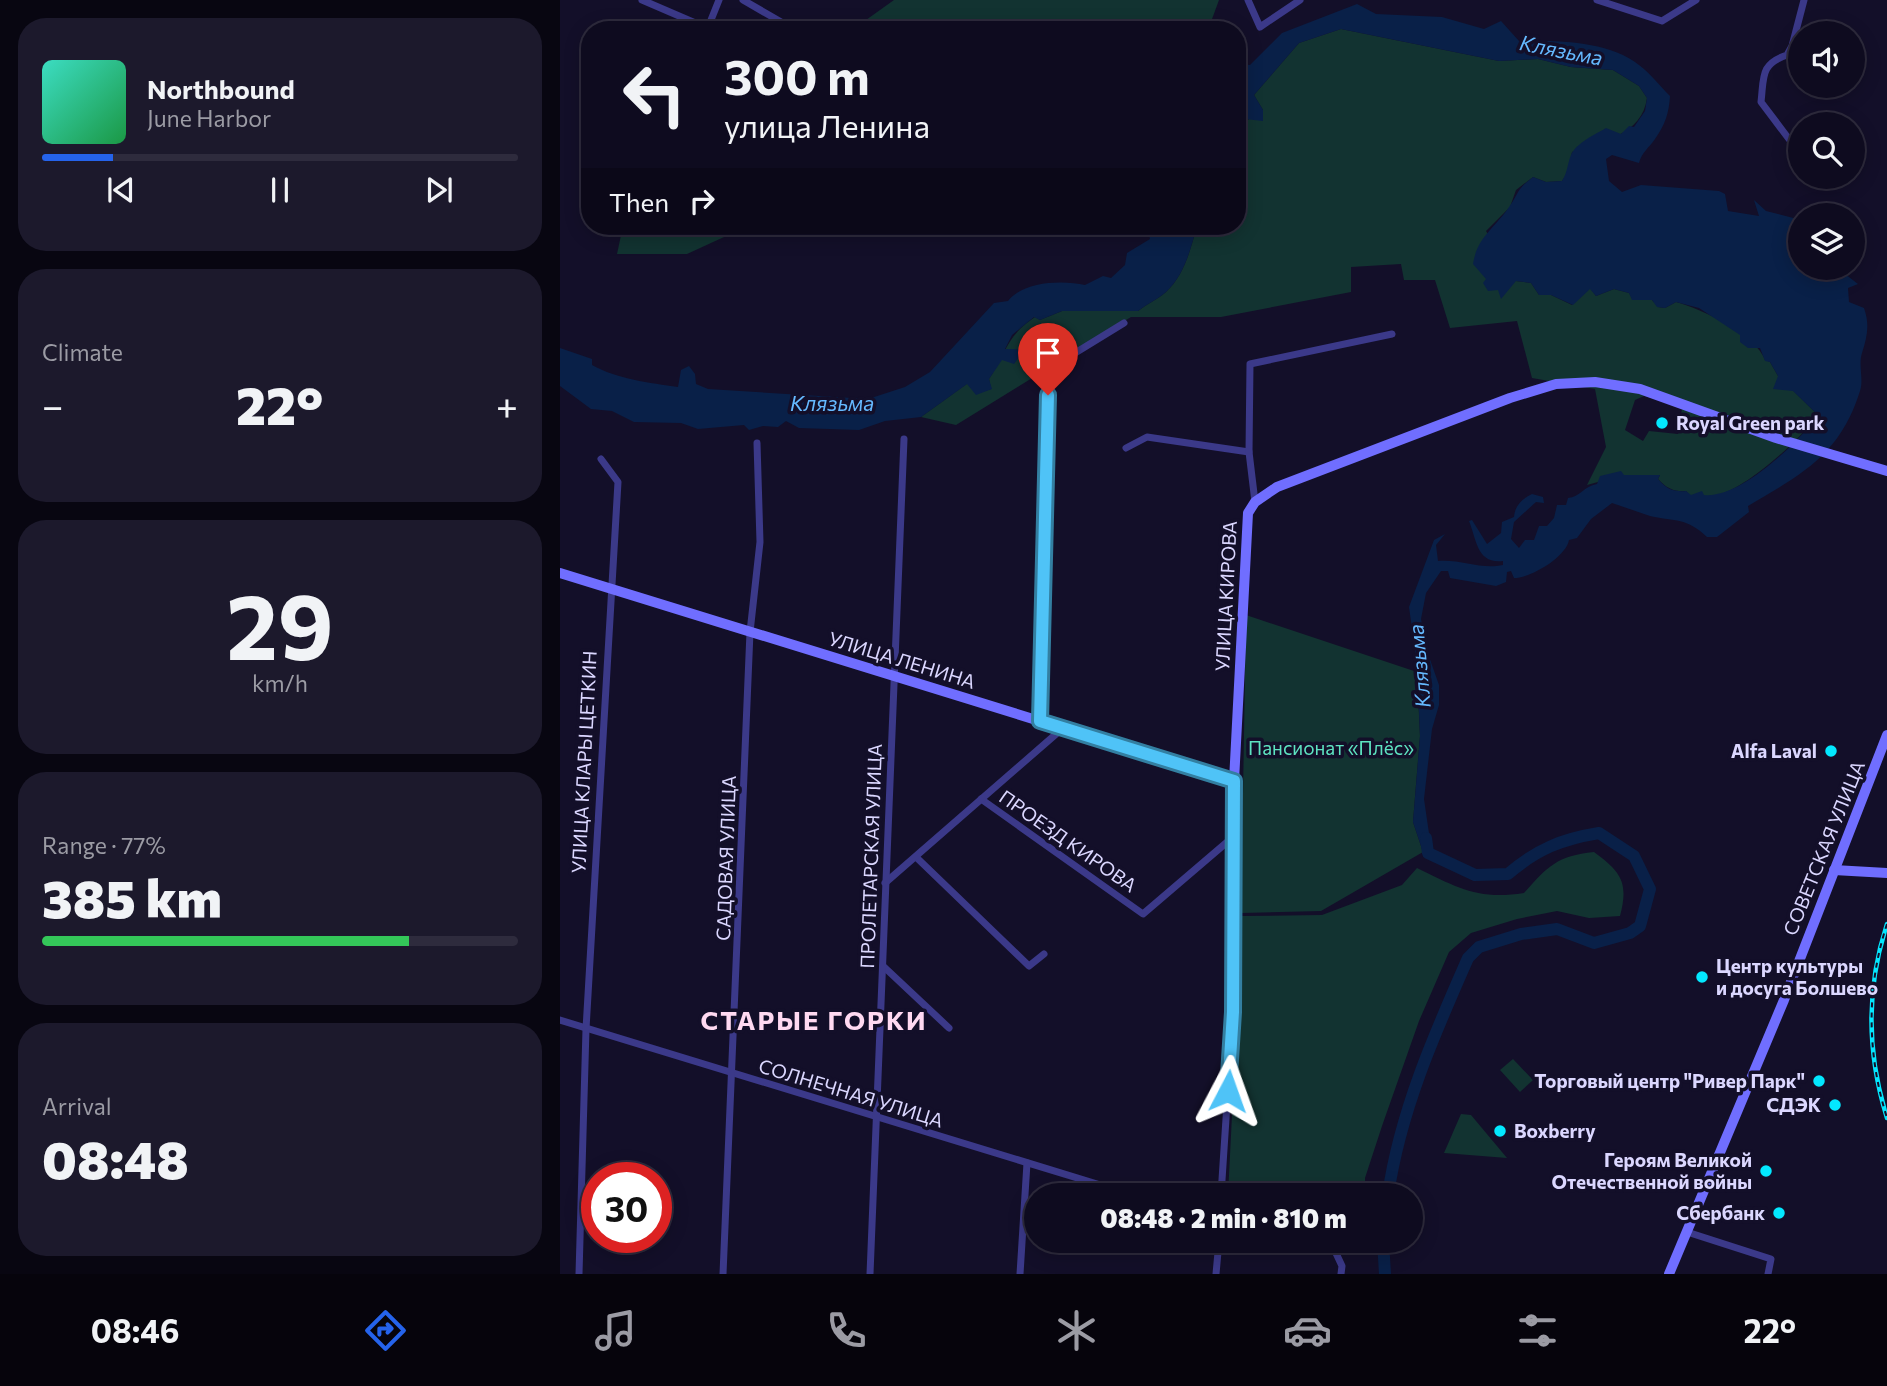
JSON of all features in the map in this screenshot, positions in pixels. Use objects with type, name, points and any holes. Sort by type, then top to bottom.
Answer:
[{"type":"street","points":[[642,0],[689,21]]},
{"type":"street","points":[[710,21],[719,0]]},
{"type":"street","points":[[743,0],[779,21]]},
{"type":"street","points":[[1248,0],[1260,27],[1300,0]]},
{"type":"street","points":[[1597,0],[1662,21],[1696,0]]},
{"type":"street","points":[[1788,138],[1761,102],[1766,69],[1771,60],[1787,55],[1792,46],[1804,0]]},
{"type":"street","points":[[1040,721],[1049,369],[1124,323]]},
{"type":"street","points":[[1255,502],[1248,452],[1250,365],[1392,334]]},
{"type":"street","name":"УЛИЦА КИРОВА","points":[[1223,1183],[1233,1012],[1234,781],[1246,527],[1248,513],[1255,502],[1277,487],[1556,384],[1595,382],[1640,389],[1776,438],[1887,471]]},
{"type":"street","points":[[1126,448],[1147,437],[1248,452]]},
{"type":"street","name":"ПРОЛЕТАРСКАЯ УЛИЦА","points":[[870,1274],[904,439]]},
{"type":"street","name":"САДОВАЯ УЛИЦА","points":[[723,1274],[750,632],[760,542],[757,443]]},
{"type":"street","name":"УЛИЦА КЛАРЫ ЦЕТКИН","points":[[579,1274],[586,1029],[609,587],[618,482],[601,459]]},
{"type":"street","name":"УЛИЦА ЛЕНИНА","points":[[560,573],[1234,781]]},
{"type":"street","points":[[886,883],[1063,728]]},
{"type":"street","name":"СОВЕТСКАЯ УЛИЦА","points":[[1669,1274],[1738,1114],[1885,740]]},
{"type":"street","name":"ПРОЕЗД КИРОВА","points":[[981,799],[1143,914],[1233,837]]},
{"type":"street","points":[[1841,854],[1861,871]]},
{"type":"street","points":[[917,858],[1029,966],[1044,954]]},
{"type":"street","points":[[1834,870],[1887,873]]},
{"type":"street","points":[[883,966],[949,1028]]},
{"type":"street","name":"СОЛНЕЧНАЯ УЛИЦА","points":[[560,1020],[1093,1183]]},
{"type":"street","points":[[1020,1274],[1027,1163]]},
{"type":"street","points":[[1687,1232],[1770,1259],[1768,1274]]},
{"type":"street","points":[[1216,1274],[1218,1253]]},
{"type":"street","points":[[1336,1253],[1342,1266],[1341,1274]]},
{"type":"green space","points":[[894,0],[1219,0],[1211,21],[865,21]]},
{"type":"green space","points":[[1341,29],[1499,61],[1538,59],[1571,67],[1613,70],[1639,86],[1647,98],[1638,120],[1619,135],[1572,152],[1568,172],[1562,181],[1546,182],[1533,177],[1516,190],[1510,207],[1486,231],[1516,281],[1531,283],[1539,295],[1551,295],[1572,305],[1590,288],[1596,296],[1614,289],[1629,293],[1633,300],[1652,300],[1658,307],[1665,308],[1676,302],[1700,310],[1727,324],[1751,341],[1765,360],[1770,362],[1778,376],[1818,415],[1770,463],[1725,493],[1691,496],[1686,491],[1667,487],[1658,479],[1660,475],[1623,475],[1587,485],[1606,447],[1595,389],[1532,378],[1517,321],[1450,328],[1435,280],[1404,280],[1401,264],[1351,267],[1351,292],[1221,317],[1131,317],[956,425],[921,417],[968,383],[976,394],[991,389],[989,379],[1008,345],[1018,331],[1035,317],[1040,320],[1062,311],[1138,311],[1166,292],[1178,277],[1194,235],[1246,235],[1246,121],[1263,110],[1254,95],[1299,43]],"holes":[[[1644,396],[1683,407],[1680,416],[1683,418],[1678,434],[1649,431],[1643,441],[1625,430],[1635,400]]]},
{"type":"green space","points":[[621,235],[728,235],[687,254],[617,254]]},
{"type":"green space","name":"Пансионат «Плёс»","points":[[1246,615],[1417,672],[1420,736],[1413,822],[1423,852],[1321,911],[1241,913]]},
{"type":"green space","points":[[1594,852],[1616,872],[1624,894],[1620,916],[1589,918],[1557,911],[1517,919],[1471,933],[1449,952],[1419,1021],[1365,1183],[1229,1183],[1242,916],[1322,915],[1402,885],[1417,868],[1469,891],[1494,895],[1524,893],[1554,864]]},
{"type":"green space","points":[[1513,1059],[1533,1080],[1520,1092],[1500,1070]]},
{"type":"green space","points":[[1461,1114],[1471,1115],[1507,1158],[1444,1153]]},
{"type":"water","points":[[1357,4],[1376,14],[1442,17],[1484,29],[1501,21],[1519,41],[1582,44],[1613,51],[1643,69],[1670,96],[1666,119],[1639,163],[1612,155],[1606,159],[1609,181],[1622,192],[1641,185],[1719,191],[1725,194],[1728,211],[1759,216],[1754,200],[1766,211],[1788,217],[1788,280],[1853,280],[1858,284],[1848,288],[1849,302],[1864,308],[1867,320],[1861,358],[1861,386],[1852,413],[1842,431],[1817,461],[1748,506],[1749,512],[1717,537],[1707,537],[1687,523],[1650,516],[1612,503],[1591,519],[1577,538],[1569,540],[1555,559],[1529,574],[1514,578],[1511,571],[1507,572],[1506,582],[1496,586],[1450,578],[1448,571],[1441,571],[1426,593],[1421,619],[1427,651],[1439,685],[1439,705],[1432,729],[1424,799],[1432,854],[1423,852],[1413,822],[1420,736],[1417,664],[1409,607],[1434,540],[1445,534],[1436,545],[1438,561],[1503,565],[1503,561],[1488,559],[1479,550],[1469,521],[1472,520],[1487,544],[1501,533],[1502,522],[1514,517],[1522,500],[1532,494],[1543,497],[1544,503],[1536,502],[1514,522],[1511,539],[1519,548],[1525,540],[1534,540],[1539,526],[1547,526],[1554,518],[1557,505],[1566,505],[1568,498],[1597,484],[1600,476],[1621,471],[1624,475],[1660,475],[1658,479],[1667,487],[1686,491],[1691,495],[1702,491],[1704,495],[1718,494],[1751,479],[1767,467],[1797,440],[1818,415],[1793,391],[1773,389],[1778,376],[1770,362],[1765,361],[1760,348],[1748,348],[1740,342],[1740,335],[1699,308],[1676,302],[1665,308],[1657,307],[1652,300],[1632,300],[1629,293],[1614,289],[1596,296],[1590,289],[1573,305],[1551,295],[1539,295],[1531,283],[1516,281],[1501,299],[1498,290],[1488,291],[1483,283],[1486,279],[1473,264],[1478,247],[1523,185],[1533,177],[1546,182],[1562,181],[1571,155],[1582,143],[1606,128],[1621,134],[1629,126],[1634,127],[1645,111],[1647,98],[1639,86],[1613,70],[1571,67],[1538,59],[1499,61],[1341,29],[1299,43],[1254,95],[1263,110],[1263,121],[1246,119],[1246,65],[1250,65],[1282,33]]},
{"type":"water","points":[[1149,235],[1194,235],[1182,270],[1166,292],[1138,311],[1062,311],[1040,320],[1034,317],[1012,335],[1005,349],[1044,350],[1037,359],[1019,357],[1014,364],[1002,360],[989,379],[992,389],[976,395],[967,384],[921,417],[885,421],[859,430],[799,428],[786,421],[778,427],[763,426],[749,430],[744,425],[698,429],[681,423],[634,422],[612,411],[591,409],[560,386],[560,348],[592,359],[592,365],[612,374],[656,384],[678,387],[681,370],[689,366],[695,374],[696,384],[708,389],[868,399],[905,387],[930,372],[994,303],[1008,301],[1023,289],[1033,286],[1055,283],[1085,285],[1103,276],[1111,278],[1125,265],[1127,253],[1150,239]]},
{"type":"waterway","name":"Клязьма","points":[[1390,1183],[1401,1134],[1420,1074],[1468,958],[1479,947],[1521,934],[1557,929],[1594,943],[1630,933],[1640,926],[1650,889],[1634,856],[1599,833],[1550,846],[1508,874],[1475,875],[1428,853],[1426,838]]},
{"type":"waterway","name":"Клязьма","points":[[1384,1253],[1385,1274]]},
{"type":"railway","points":[[1887,924],[1872,997],[1876,1070],[1887,1118]]},
{"type":"place","name":"Royal Green park","points":[[1662,423]]},
{"type":"place","name":"Alfa Laval","points":[[1831,751]]},
{"type":"place","name":"Центр культуры и досуга Болшево","points":[[1702,977]]},
{"type":"place","name":"Торговый центр \"Ривер Парк\"","points":[[1819,1081]]},
{"type":"place","name":"СДЭК","points":[[1835,1105]]},
{"type":"place","name":"Boxberry","points":[[1500,1131]]},
{"type":"place","name":"Героям Великой Отечественной войны","points":[[1766,1171]]},
{"type":"place","name":"Сбербанк","points":[[1779,1213]]},
{"type":"district","name":"СТАРЫЕ ГОРКИ","points":[[814,1021]]},
{"type":"route","points":[[1048,395],[1040,721],[1234,781],[1233,1012],[1228,1091]]}]
